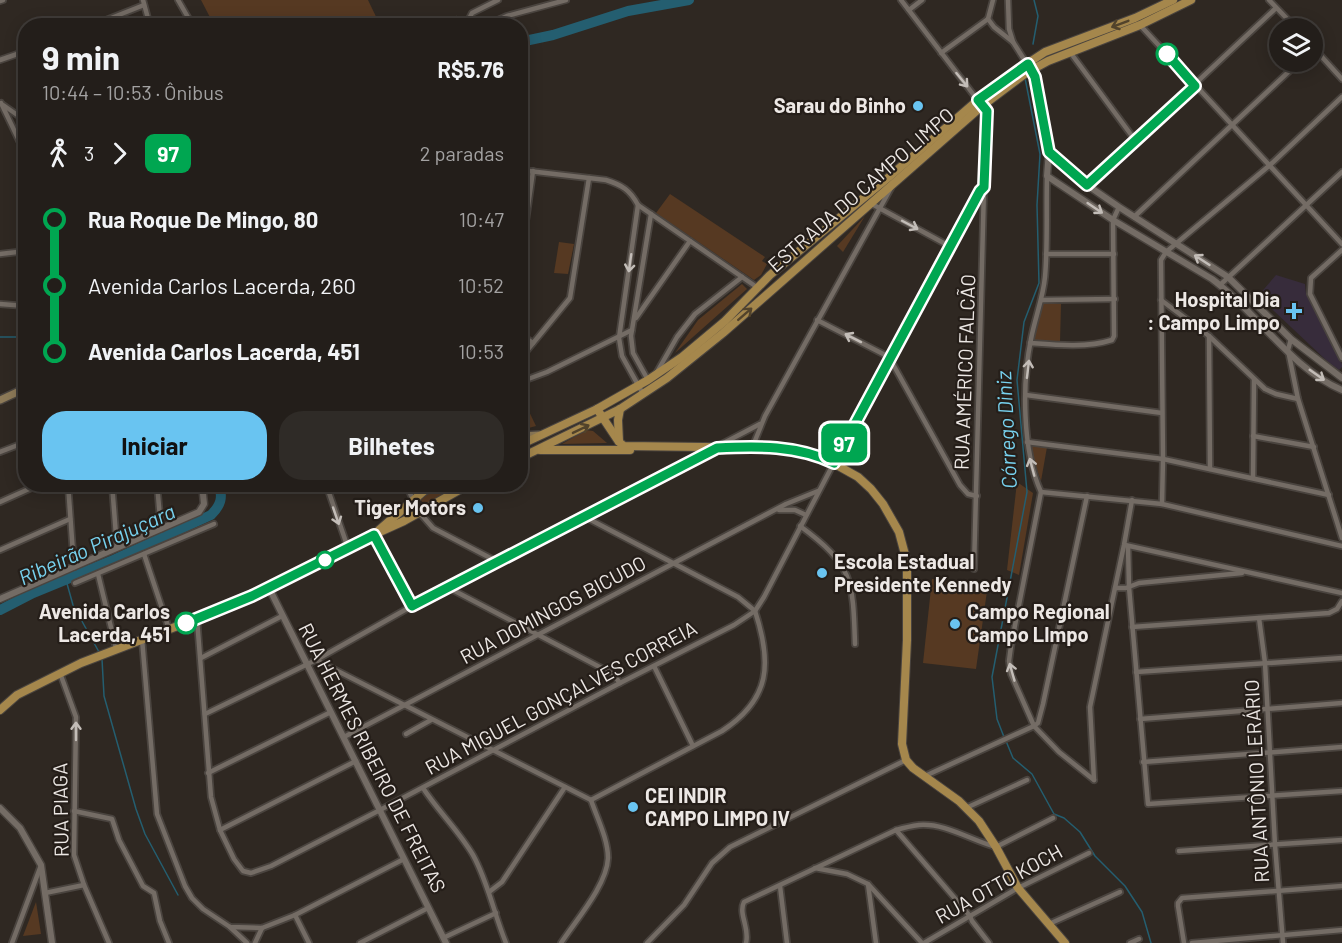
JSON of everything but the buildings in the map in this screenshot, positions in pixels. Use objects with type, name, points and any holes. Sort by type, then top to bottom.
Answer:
[{"type":"main road","name":"ESTRADA DO CAMPO LIMPO","points":[[1030,67],[1140,25],[1191,0]]},
{"type":"main road","name":"ESTRADA DO CAMPO LIMPO","points":[[528,454],[603,418],[644,394],[652,382],[725,321],[770,274],[980,103],[1030,67],[1045,52],[1135,18],[1170,1]]},
{"type":"main road","name":"ESTRADA DO CAMPO LIMPO","points":[[528,442],[689,362],[980,103]]},
{"type":"main road","points":[[763,297],[770,274]]},
{"type":"main road","points":[[0,400],[18,392]]},
{"type":"main road","points":[[597,409],[619,442],[629,447],[714,449]]},
{"type":"main road","points":[[619,442],[620,409]]},
{"type":"main road","points":[[565,450],[558,440],[567,424]]},
{"type":"main road","points":[[528,436],[545,435]]},
{"type":"main road","points":[[528,447],[537,450],[752,448],[794,450],[824,458],[858,477],[871,489],[892,519],[903,544],[907,562],[902,744],[906,760],[979,821],[1018,888],[1065,943]]},
{"type":"main road","points":[[374,535],[425,492]]},
{"type":"main road","points":[[0,710],[17,696],[60,673],[116,648],[197,619],[269,588],[404,521],[456,492]]},
{"type":"main road","points":[[411,502],[410,511],[418,513]]},
{"type":"street","points":[[178,0],[188,18]]},
{"type":"street","points":[[470,18],[472,13],[498,0]]},
{"type":"street","points":[[503,18],[566,0]]},
{"type":"street","points":[[902,0],[980,103]]},
{"type":"street","points":[[909,10],[922,0]]},
{"type":"street","points":[[941,53],[988,19],[993,0]]},
{"type":"street","points":[[1008,0],[1012,42]]},
{"type":"street","points":[[1269,0],[1286,18]]},
{"type":"street","points":[[109,18],[144,2],[148,18]]},
{"type":"street","points":[[1087,185],[1276,8]]},
{"type":"street","points":[[988,19],[1012,42],[1035,77],[1049,152],[1046,254],[1042,300],[1030,343],[1026,395],[1027,442],[1033,472],[1041,492],[1009,661],[1011,674],[1034,726],[1059,752],[1094,780],[1090,707],[1126,545],[1132,500]]},
{"type":"street","points":[[1140,25],[1342,244]]},
{"type":"street","points":[[1070,52],[1135,140]]},
{"type":"street","points":[[0,60],[18,54]]},
{"type":"street","points":[[1323,59],[1342,79]]},
{"type":"street","points":[[1134,217],[1288,72]]},
{"type":"street","points":[[1162,504],[1160,264],[1166,252],[1270,165],[1342,97]]},
{"type":"street","points":[[1,102],[18,117]]},
{"type":"street","points":[[1,102],[18,138]]},
{"type":"street","name":"RUA AMÉRICO FALCÃO","points":[[974,569],[987,111],[980,103]]},
{"type":"street","points":[[1049,152],[1087,185],[1228,277],[1291,339],[1341,376]]},
{"type":"street","points":[[528,171],[618,183],[632,195],[638,205],[758,288]]},
{"type":"street","points":[[528,206],[533,171]]},
{"type":"street","points":[[1220,285],[1342,172]]},
{"type":"street","points":[[1047,176],[1113,220],[1220,285],[1317,377],[1342,390]]},
{"type":"street","points":[[528,346],[570,298],[589,178]]},
{"type":"street","points":[[752,448],[760,424],[895,181]]},
{"type":"street","points":[[755,611],[889,357],[984,187]]},
{"type":"street","points":[[870,202],[951,247]]},
{"type":"street","points":[[638,205],[619,338],[622,356],[644,394]]},
{"type":"street","points":[[1030,343],[1056,345],[1099,343],[1112,340],[1115,298],[1113,220],[1119,207]]},
{"type":"street","points":[[651,214],[632,330],[632,345],[633,353],[652,382],[668,353],[695,314],[742,277]]},
{"type":"street","points":[[635,321],[690,241]]},
{"type":"street","points":[[1342,250],[1311,278],[1310,294],[1342,358]]},
{"type":"street","points":[[0,254],[18,252]]},
{"type":"street","points":[[1046,254],[1114,254]]},
{"type":"street","points":[[1042,300],[1115,298]]},
{"type":"street","points":[[1161,300],[1209,336],[1254,379],[1276,394],[1298,399]]},
{"type":"street","points":[[0,304],[18,305]]},
{"type":"street","points":[[817,320],[889,357],[960,485],[968,494],[976,496]]},
{"type":"street","points":[[528,379],[632,330]]},
{"type":"street","points":[[1209,336],[1210,469]]},
{"type":"street","points":[[1291,339],[1288,350],[1298,399],[1342,537]]},
{"type":"street","points":[[528,340],[533,343]]},
{"type":"street","points":[[668,353],[669,367]]},
{"type":"street","points":[[1253,478],[1254,379]]},
{"type":"street","points":[[1026,395],[1162,413]]},
{"type":"street","points":[[205,714],[316,660],[412,606],[760,424]]},
{"type":"street","points":[[1253,436],[1314,447]]},
{"type":"street","points":[[1027,442],[1163,459],[1329,495]]},
{"type":"street","points":[[0,453],[18,445]]},
{"type":"street","name":"RUA DOMINGOS BICUDO","points":[[344,737],[776,510],[818,491]]},
{"type":"street","points":[[0,502],[22,492]]},
{"type":"street","points":[[68,492],[74,567]]},
{"type":"street","points":[[113,492],[117,548]]},
{"type":"street","points":[[159,492],[161,529]]},
{"type":"street","points":[[0,599],[199,512],[204,504],[203,492]]},
{"type":"street","points":[[329,492],[348,548]]},
{"type":"street","points":[[408,492],[411,502]]},
{"type":"street","points":[[1041,492],[1162,504],[1342,546]]},
{"type":"street","points":[[925,776],[1038,723],[1087,496]]},
{"type":"street","points":[[776,510],[795,510],[806,515]]},
{"type":"street","points":[[418,513],[433,528],[498,562]]},
{"type":"street","points":[[585,517],[738,597],[755,611],[765,643],[766,655],[766,674],[761,689],[746,711],[735,722],[591,800]]},
{"type":"street","points":[[0,550],[70,519]]},
{"type":"street","points":[[75,583],[214,524]]},
{"type":"street","points":[[800,526],[835,555],[844,569],[850,584],[855,644]]},
{"type":"street","points":[[374,535],[412,606]]},
{"type":"street","points":[[1126,545],[1342,593]]},
{"type":"street","points":[[1126,545],[1148,804],[1342,791]]},
{"type":"street","points":[[144,554],[169,628]]},
{"type":"street","points":[[1115,588],[1129,587],[1139,583],[1248,573]]},
{"type":"street","points":[[98,574],[116,648]]},
{"type":"street","name":"RUA HERMES RIBEIRO DE FREITAS","points":[[269,588],[444,941]]},
{"type":"street","points":[[449,588],[613,674],[620,683]]},
{"type":"street","points":[[1132,627],[1329,613],[1337,609],[1342,601]]},
{"type":"street","name":"RUA MIGUEL GONÇALVES CORREIA","points":[[220,830],[243,871],[251,873],[271,866],[734,625],[755,611]]},
{"type":"street","points":[[201,658],[282,616]]},
{"type":"street","name":"RUA ANTÔNIO LERÁRIO","points":[[1259,618],[1265,663],[1283,943]]},
{"type":"street","points":[[197,619],[208,773],[211,797],[220,830],[356,761]]},
{"type":"street","points":[[142,639],[157,814],[185,886],[192,898],[247,943]]},
{"type":"street","points":[[1136,672],[1342,658]]},
{"type":"street","points":[[316,660],[402,706],[591,800],[606,846],[608,857],[606,871],[561,943]]},
{"type":"street","points":[[654,666],[693,746]]},
{"type":"street","name":"RUA PIAGA","points":[[60,673],[76,717],[74,855],[109,943]]},
{"type":"street","points":[[1140,719],[1342,703]]},
{"type":"street","points":[[208,773],[331,712]]},
{"type":"street","points":[[406,734],[431,720]]},
{"type":"street","points":[[1143,762],[1342,747]]},
{"type":"street","points":[[647,943],[684,904],[712,863],[729,847],[906,760]]},
{"type":"street","points":[[966,808],[1027,780]]},
{"type":"street","points":[[489,892],[502,882],[565,787]]},
{"type":"street","points":[[423,788],[434,806],[469,849],[489,892],[506,943]]},
{"type":"street","points":[[0,808],[20,828],[41,865],[52,943]]},
{"type":"street","points":[[74,811],[112,819],[124,850],[143,886],[154,893],[160,921],[169,943]]},
{"type":"street","points":[[746,943],[748,935],[742,911],[743,904],[896,830],[917,825],[942,827],[996,847],[1053,818]]},
{"type":"street","points":[[896,830],[970,916],[989,943]]},
{"type":"street","points":[[1179,851],[1342,840]]},
{"type":"street","name":"RUA OTTO KOCH","points":[[923,943],[1018,888],[1089,853]]},
{"type":"street","points":[[230,927],[262,928],[295,915],[404,859]]},
{"type":"street","points":[[12,943],[41,865]]},
{"type":"street","points":[[814,868],[847,874],[868,884],[923,943]]},
{"type":"street","points":[[868,884],[876,943]]},
{"type":"street","points":[[45,893],[84,885]]},
{"type":"street","points":[[780,886],[787,943]]},
{"type":"street","points":[[1184,943],[1178,906],[1182,898],[1342,886]]},
{"type":"street","points":[[1049,924],[1120,892]]},
{"type":"street","points":[[360,943],[428,908]]},
{"type":"street","points":[[444,941],[496,913]]},
{"type":"street","points":[[295,915],[309,943]]},
{"type":"street","points":[[255,943],[262,928]]},
{"type":"street","points":[[1192,943],[1342,930]]},
{"type":"street","points":[[1130,943],[1139,939]]},
{"type":"shaded area","points":[[201,0],[368,0],[377,18],[210,18]]},
{"type":"shaded area","points":[[670,194],[765,257],[762,261],[767,264],[761,275],[754,280],[656,213]]},
{"type":"shaded area","points":[[865,216],[843,252],[837,246]]},
{"type":"shaded area","points":[[559,242],[574,244],[568,274],[554,273]]},
{"type":"shaded area","name":"Hospital Dia : Campo Limpo","points":[[1276,275],[1305,284],[1306,294],[1342,364],[1339,370],[1258,296]]},
{"type":"shaded area","points":[[742,284],[747,289],[675,353],[698,320]]},
{"type":"shaded area","points":[[1043,302],[1061,304],[1060,342],[1031,341]]},
{"type":"shaded area","points":[[528,409],[536,426],[528,428]]},
{"type":"shaded area","points":[[586,430],[593,431],[607,443],[562,444]]},
{"type":"shaded area","points":[[1028,444],[1047,447],[1041,481]]},
{"type":"shaded area","points":[[1017,482],[1033,493],[1019,575],[1007,570]]},
{"type":"shaded area","points":[[432,492],[448,492],[425,505],[419,498]]},
{"type":"shaded area","name":"Campo Regional Campo LImpo","points":[[932,579],[988,584],[976,669],[923,663]]},
{"type":"shaded area","points":[[36,902],[41,934],[23,936]]},
{"type":"waterway","name":"Ribeirão Pirajuçara","points":[[528,40],[553,35],[628,11],[689,0]]},
{"type":"waterway","points":[[1033,44],[1038,16],[1034,0]]},
{"type":"waterway","name":"Córrego Diniz","points":[[1004,737],[997,719],[992,677],[1027,492],[1017,380],[1024,322],[1039,283],[1037,205],[1040,154],[1025,78]]},
{"type":"waterway","points":[[0,337],[18,337]]},
{"type":"waterway","name":"Ribeirão Pirajuçara","points":[[0,610],[33,593],[111,561],[211,515],[220,501],[221,492]]},
{"type":"waterway","points":[[66,580],[73,605],[99,652]]},
{"type":"waterway","points":[[102,659],[104,696],[136,809],[145,834],[178,895]]},
{"type":"waterway","name":"Córrego Diniz","points":[[1006,741],[1013,758],[1032,774],[1054,814],[1064,818],[1080,832],[1095,856],[1125,886],[1142,912],[1151,943]]},
{"type":"bus line","name":"97","points":[[186,623],[252,596],[374,535],[412,606],[717,448],[779,447],[807,453],[834,463],[889,357],[984,187],[987,111],[978,100],[1028,64],[1035,77],[1049,152],[1087,185],[1195,86],[1167,54]]},
{"type":"place","name":"Sarau do Binho","points":[[918,106]]},
{"type":"place","name":"Hospital Dia : Campo Limpo","points":[[1294,311]]},
{"type":"place","name":"Tiger Motors","points":[[478,508]]},
{"type":"place","name":"Escola Estadual Presidente Kennedy","points":[[822,573]]},
{"type":"place","name":"Avenida Carlos Lacerda, 451","points":[[186,623]]},
{"type":"place","name":"Campo Regional Campo LImpo","points":[[955,624]]},
{"type":"place","name":"CEI INDIR CAMPO LIMPO IV","points":[[633,807]]}]
